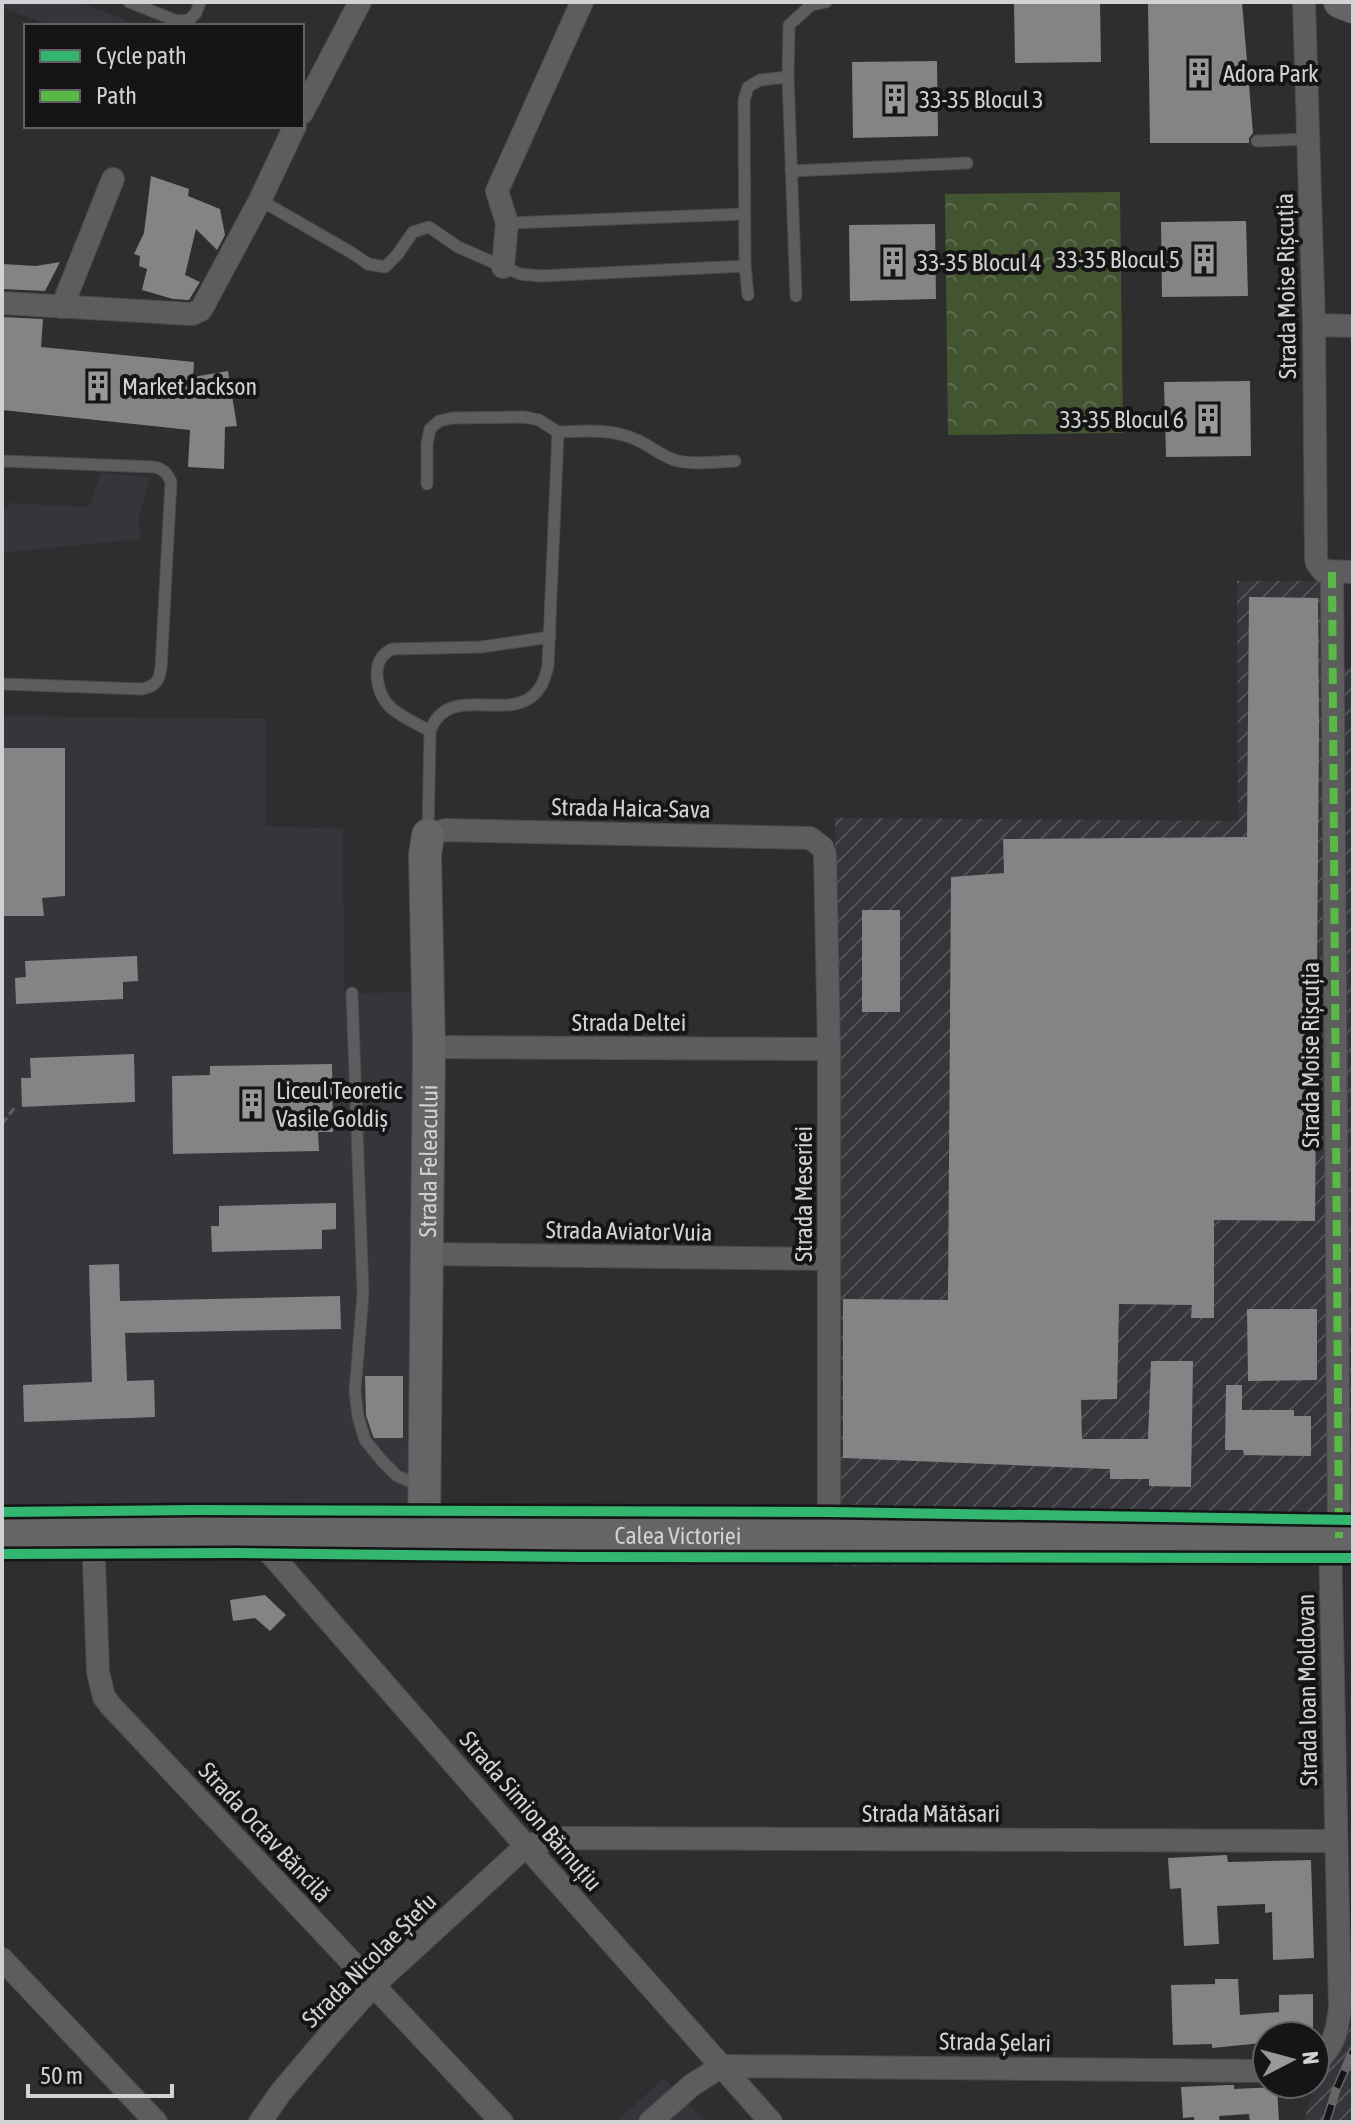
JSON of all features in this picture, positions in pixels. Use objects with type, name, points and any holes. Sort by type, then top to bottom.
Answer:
[{"type":"main road","points":[[1340,2],[1353,7]]},
{"type":"main road","name":"Strada Feleacului","points":[[424,1533],[429,1047],[425,855],[428,835]]},
{"type":"main road","name":"Calea Victoriei","points":[[2,1532],[1341,1538]]},
{"type":"street","points":[[304,109],[360,2]]},
{"type":"street","points":[[503,267],[507,223],[497,191],[582,2]]},
{"type":"street","name":"Strada Moise Rișcuția","points":[[1304,2],[1314,325],[1316,558],[1335,571],[1341,1538]]},
{"type":"street","points":[[2,303],[192,314],[201,310],[260,200],[294,128]]},
{"type":"street","points":[[62,307],[113,179]]},
{"type":"street","points":[[1314,325],[1353,326]]},
{"type":"street","name":"Strada Haica-Sava","points":[[428,835],[445,830],[810,838],[822,847],[825,854]]},
{"type":"street","name":"Strada Meseriei","points":[[825,854],[829,1049],[829,1534]]},
{"type":"street","name":"Strada Deltei","points":[[429,1047],[829,1049]]},
{"type":"street","name":"Strada Aviator Vuia","points":[[428,1254],[829,1259]]},
{"type":"street","name":"Strada Simion Bărnuțiu","points":[[254,1532],[771,2122]]},
{"type":"street","name":"Strada Octav Băncilă","points":[[93,1533],[98,1672],[104,1697],[502,2122]]},
{"type":"street","name":"Strada Ioan Moldovan","points":[[1336,1841],[1341,1538]]},
{"type":"street","name":"Strada Mătăsari","points":[[526,1846],[565,1838],[1336,1841]]},
{"type":"street","points":[[1331,2046],[1338,2029],[1340,2007],[1336,1841]]},
{"type":"street","name":"Strada Nicolae Ștefu","points":[[260,2122],[281,2092],[373,1986],[526,1846]]},
{"type":"street","points":[[2,1959],[156,2122]]},
{"type":"street","points":[[650,2122],[692,2085],[722,2066]]},
{"type":"street","name":"Strada Șelari","points":[[722,2066],[1251,2071]]},
{"type":"lane","points":[[129,2],[177,21],[189,20],[200,2]]},
{"type":"lane","points":[[796,296],[789,25],[811,5],[826,2]]},
{"type":"lane","points":[[748,295],[745,266],[744,100],[748,87],[760,80],[788,77]]},
{"type":"lane","points":[[1257,141],[1308,139]]},
{"type":"lane","points":[[791,171],[967,163]]},
{"type":"lane","points":[[260,200],[368,264],[385,267],[413,232],[429,227],[458,247],[520,274],[541,276],[745,266]]},
{"type":"lane","points":[[507,223],[744,214]]},
{"type":"lane","points":[[427,484],[430,429],[439,421],[452,418],[524,417],[539,420],[558,432],[618,433],[638,440],[675,461],[735,461]]},
{"type":"lane","points":[[428,835],[430,731],[434,719],[447,708],[459,705],[516,704],[527,700],[538,691],[548,666],[558,432]]},
{"type":"lane","points":[[2,461],[154,467],[168,474],[171,482],[158,682],[142,689],[2,684]]},
{"type":"lane","points":[[430,731],[383,701],[378,688],[377,669],[384,653],[392,649],[481,647],[550,637]]},
{"type":"lane","points":[[352,993],[363,1293],[355,1391],[358,1417],[365,1440],[382,1461],[397,1476],[425,1488]]},
{"type":"path","points":[[2,1124],[15,1107]]},
{"type":"shaded area","points":[[2,2],[79,2],[136,24],[45,24],[2,7]]},
{"type":"shaded area","points":[[101,473],[150,477],[139,517],[140,539],[2,553],[2,510],[7,510],[8,503],[89,507]]},
{"type":"shaded area","points":[[1237,581],[1340,581],[1340,669],[1353,668],[1353,1564],[833,1566],[835,818],[1238,821]]},
{"type":"shaded area","points":[[2,716],[266,719],[266,826],[343,829],[344,993],[428,992],[424,1533],[2,1532]]},
{"type":"shaded area","points":[[1353,2023],[1353,2122],[1304,2122],[1310,2100],[1331,2100],[1331,2061]]},
{"type":"shaded area","points":[[664,2078],[705,2122],[616,2122]]},
{"type":"green space","points":[[1120,192],[1123,433],[948,435],[945,194]]},
{"type":"building","points":[[1014,2],[1100,2],[1101,62],[1015,63]]},
{"type":"building","name":"Adora Park","points":[[1148,2],[1242,2],[1253,133],[1249,143],[1150,143]]},
{"type":"building","name":"33-35 Blocul 3","points":[[937,61],[938,136],[853,138],[852,62]]},
{"type":"building","points":[[151,176],[189,189],[188,196],[220,209],[225,235],[217,250],[196,229],[185,275],[200,282],[189,300],[142,290],[147,269],[139,266],[140,256],[134,254],[144,233]]},
{"type":"building","name":"33-35 Blocul 5","points":[[1246,221],[1248,296],[1162,297],[1161,222]]},
{"type":"building","name":"33-35 Blocul 4","points":[[935,224],[936,299],[850,301],[849,225]]},
{"type":"building","points":[[60,262],[45,291],[2,289],[2,264],[36,266]]},
{"type":"building","name":"Market Jackson","points":[[2,317],[43,319],[41,347],[194,362],[193,377],[228,371],[237,426],[225,427],[224,469],[188,467],[190,430],[2,410]]},
{"type":"building","name":"33-35 Blocul 6","points":[[1250,381],[1251,456],[1166,457],[1164,382]]},
{"type":"building","points":[[1249,597],[1318,598],[1315,1221],[1214,1220],[1214,1318],[1191,1318],[1192,1305],[1119,1304],[1117,1399],[1081,1400],[1082,1439],[1148,1439],[1151,1361],[1193,1361],[1191,1487],[1149,1486],[1149,1479],[1110,1479],[1110,1469],[843,1458],[843,1299],[948,1300],[951,877],[1004,873],[1003,839],[1247,837]]},
{"type":"building","points":[[2,748],[65,748],[65,896],[42,898],[44,916],[2,916]]},
{"type":"building","points":[[862,910],[900,910],[900,1012],[862,1012]]},
{"type":"building","points":[[137,956],[138,981],[123,982],[123,999],[16,1004],[15,978],[26,977],[25,961]]},
{"type":"building","points":[[134,1054],[135,1102],[22,1107],[21,1078],[31,1078],[30,1058]]},
{"type":"building","name":"Liceul Teoretic Vasile Goldiș","points":[[332,1064],[333,1132],[318,1132],[319,1151],[173,1154],[172,1076],[210,1075],[210,1066]]},
{"type":"building","points":[[336,1203],[336,1229],[322,1230],[322,1249],[212,1252],[211,1226],[219,1226],[219,1206]]},
{"type":"building","points":[[119,1264],[120,1301],[340,1296],[341,1329],[125,1333],[127,1381],[154,1380],[155,1417],[24,1422],[23,1385],[92,1382],[89,1265]]},
{"type":"building","points":[[1247,1309],[1317,1309],[1317,1380],[1248,1381]]},
{"type":"building","points":[[365,1376],[403,1376],[403,1438],[374,1438],[366,1415]]},
{"type":"building","points":[[1226,1385],[1242,1385],[1242,1410],[1294,1410],[1294,1416],[1311,1416],[1311,1456],[1244,1455],[1243,1450],[1225,1450]]},
{"type":"building","points":[[265,1595],[286,1615],[270,1631],[255,1618],[233,1621],[230,1600]]},
{"type":"building","points":[[1227,1855],[1228,1862],[1311,1860],[1314,1958],[1273,1960],[1272,1912],[1265,1913],[1265,1904],[1217,1906],[1219,1944],[1184,1946],[1181,1888],[1170,1889],[1168,1858]]},
{"type":"building","points":[[1215,1979],[1238,1979],[1240,2015],[1279,2012],[1279,1995],[1313,1994],[1313,2020],[1251,2020],[1251,2044],[1212,2048],[1212,2044],[1173,2045],[1171,1985],[1215,1984]]},
{"type":"building","points":[[1234,2085],[1234,2089],[1251,2088],[1251,2100],[1278,2100],[1279,2122],[1250,2122],[1249,2114],[1219,2116],[1220,2122],[1194,2122],[1194,2117],[1183,2118],[1181,2087]]},
{"type":"railway","points":[[1326,2122],[1353,2051]]},
{"type":"marked path","points":[[1332,572],[1339,1538]]},
{"type":"cycle path","points":[[2,1512],[830,1512],[1353,1520]]},
{"type":"cycle path","points":[[2,1554],[1353,1558]]},
{"type":"place","name":"Adora Park","points":[[1199,73]]},
{"type":"place","name":"33-35 Blocul 3","points":[[895,99]]},
{"type":"place","name":"33-35 Blocul 5","points":[[1204,259]]},
{"type":"place","name":"33-35 Blocul 4","points":[[893,262]]},
{"type":"place","name":"Market Jackson","points":[[98,386]]},
{"type":"place","name":"33-35 Blocul 6","points":[[1208,419]]},
{"type":"place","name":"Liceul Teoretic Vasile Goldiș","points":[[252,1104]]}]
